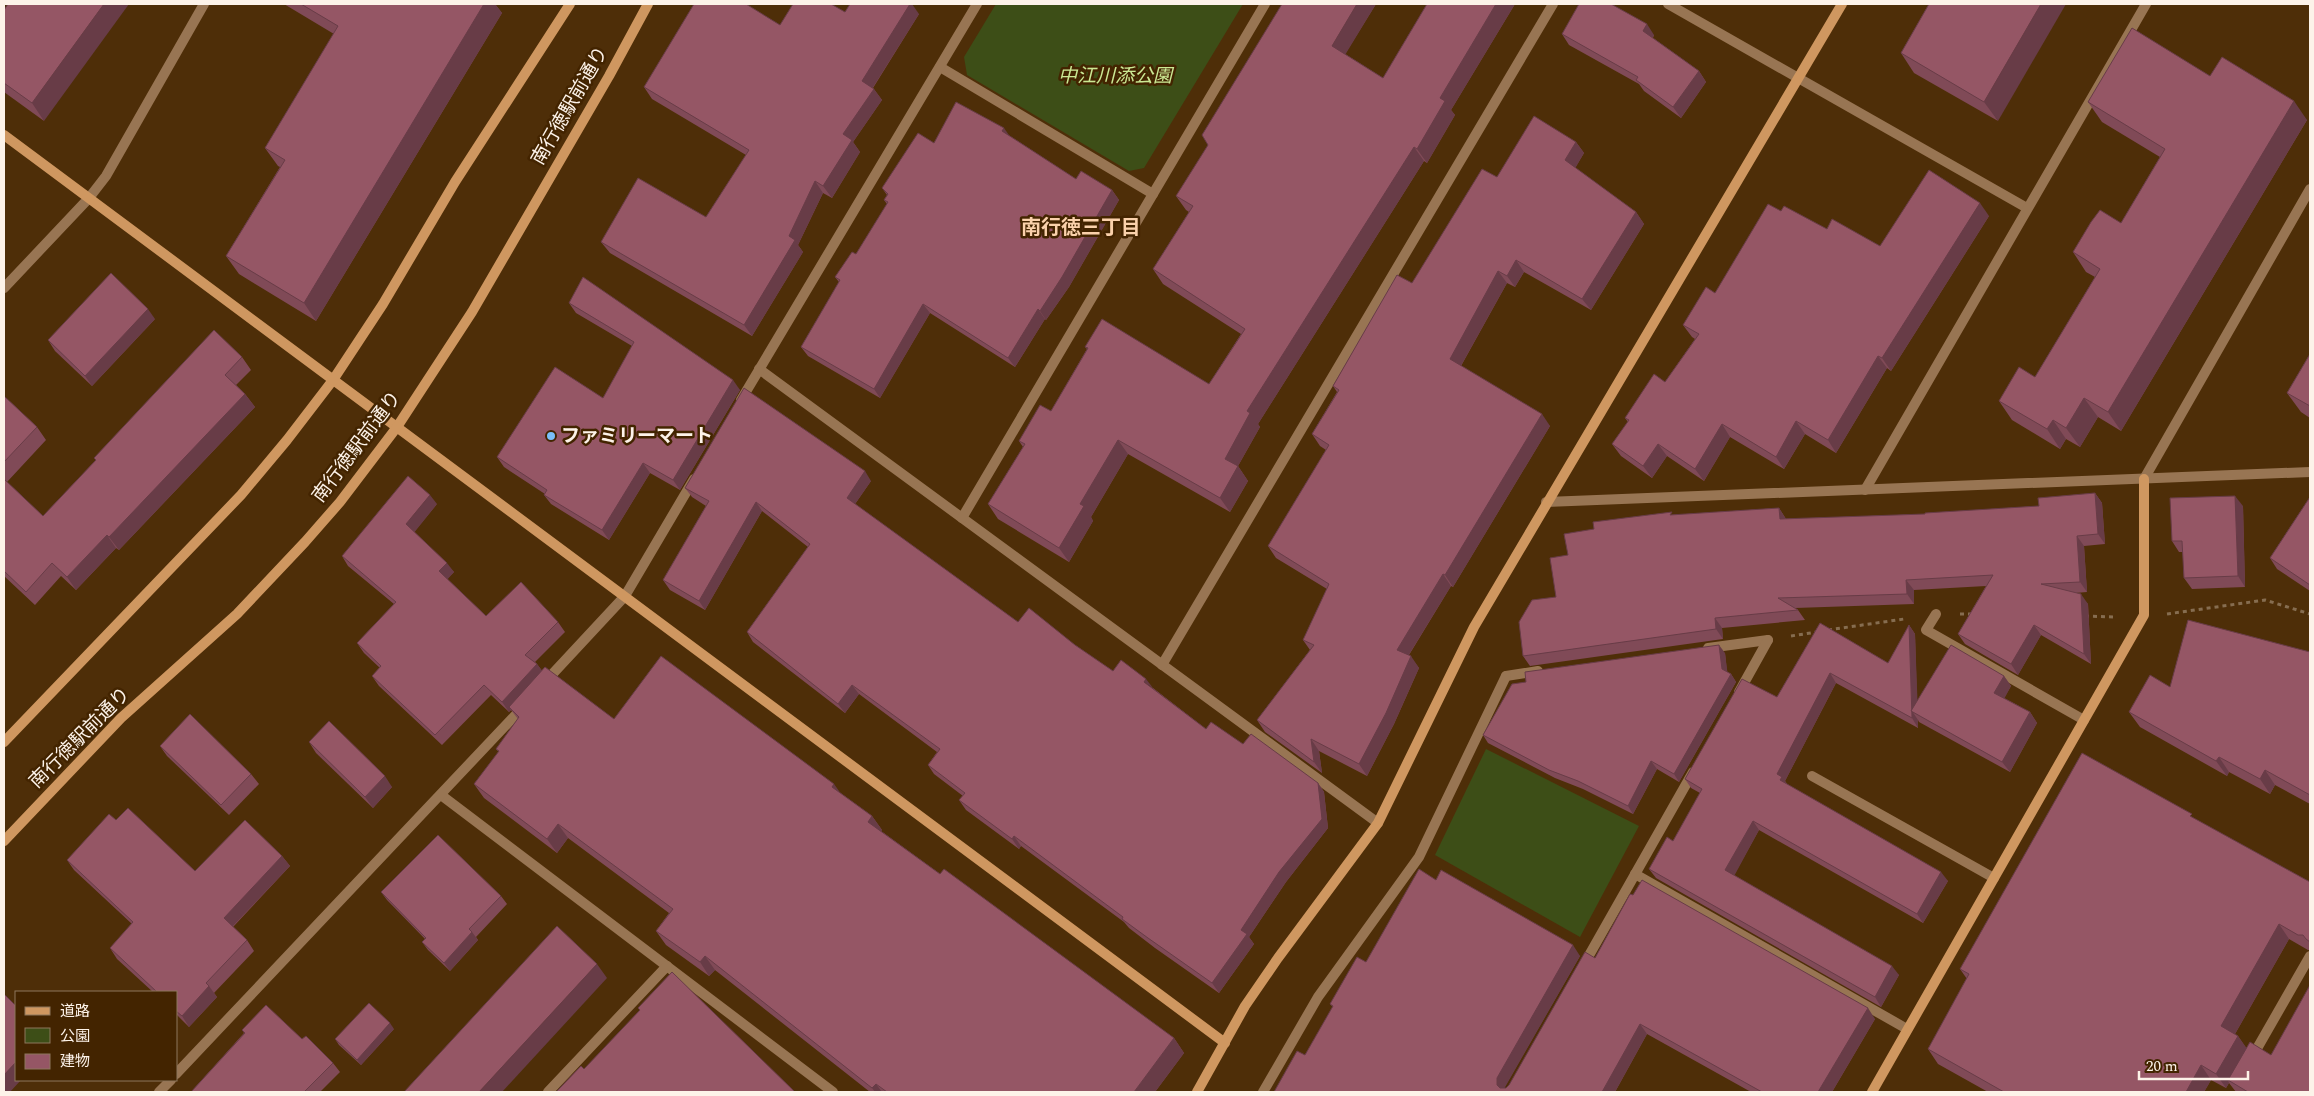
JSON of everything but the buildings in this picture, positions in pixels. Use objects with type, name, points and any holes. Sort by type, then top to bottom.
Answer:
[{"type":"street","points":[[4,288],[89,198],[106,176],[204,4]]},
{"type":"street","points":[[4,742],[241,495],[287,440],[333,380],[383,304],[455,182],[570,4]]},
{"type":"street","name":"南行徳駅前通り","points":[[4,841],[121,718],[237,614],[340,502],[397,427],[472,312],[609,76],[648,4]]},
{"type":"street","points":[[735,410],[977,4]]},
{"type":"street","points":[[962,518],[1265,4]]},
{"type":"street","points":[[1162,665],[1553,4]]},
{"type":"street","points":[[1668,4],[2027,208]]},
{"type":"street","points":[[1197,1092],[1245,1006],[1278,958],[1378,823],[1474,627],[1546,502],[1842,4]]},
{"type":"street","points":[[1865,490],[2146,4]]},
{"type":"street","points":[[940,68],[1153,194]]},
{"type":"street","points":[[4,135],[1225,1042]]},
{"type":"street","points":[[1872,1092],[2144,615],[2144,479],[2310,189]]},
{"type":"street","points":[[759,369],[1378,823]]},
{"type":"street","points":[[178,1072],[441,795],[625,596],[701,468]]},
{"type":"street","points":[[1546,502],[2310,472]]},
{"type":"street","points":[[1936,614],[1926,630],[2084,720]]},
{"type":"street","points":[[1700,649],[1768,640],[1732,704]]},
{"type":"street","points":[[1263,1092],[1318,997],[1419,857],[1506,676],[1545,670]]},
{"type":"street","points":[[1577,974],[1698,763]]},
{"type":"street","points":[[1812,776],[1994,878]]},
{"type":"street","points":[[441,795],[833,1092]]},
{"type":"street","points":[[1635,874],[1907,1030]]},
{"type":"street","points":[[2247,1067],[2310,956]]},
{"type":"street","points":[[548,1092],[667,966]]},
{"type":"street","points":[[159,1092],[169,1081]]},
{"type":"path","points":[[2142,618],[2264,600],[2310,614]]},
{"type":"green space","name":"中江川添公園","points":[[996,4],[1243,4],[1144,168],[1129,171],[967,75],[964,57]]},
{"type":"green space","points":[[1486,749],[1639,826],[1580,937],[1435,855]]},
{"type":"place","name":"ファミリーマート","points":[[551,436]]},
{"type":"district","name":"南行徳三丁目","points":[[1081,228]]}]
